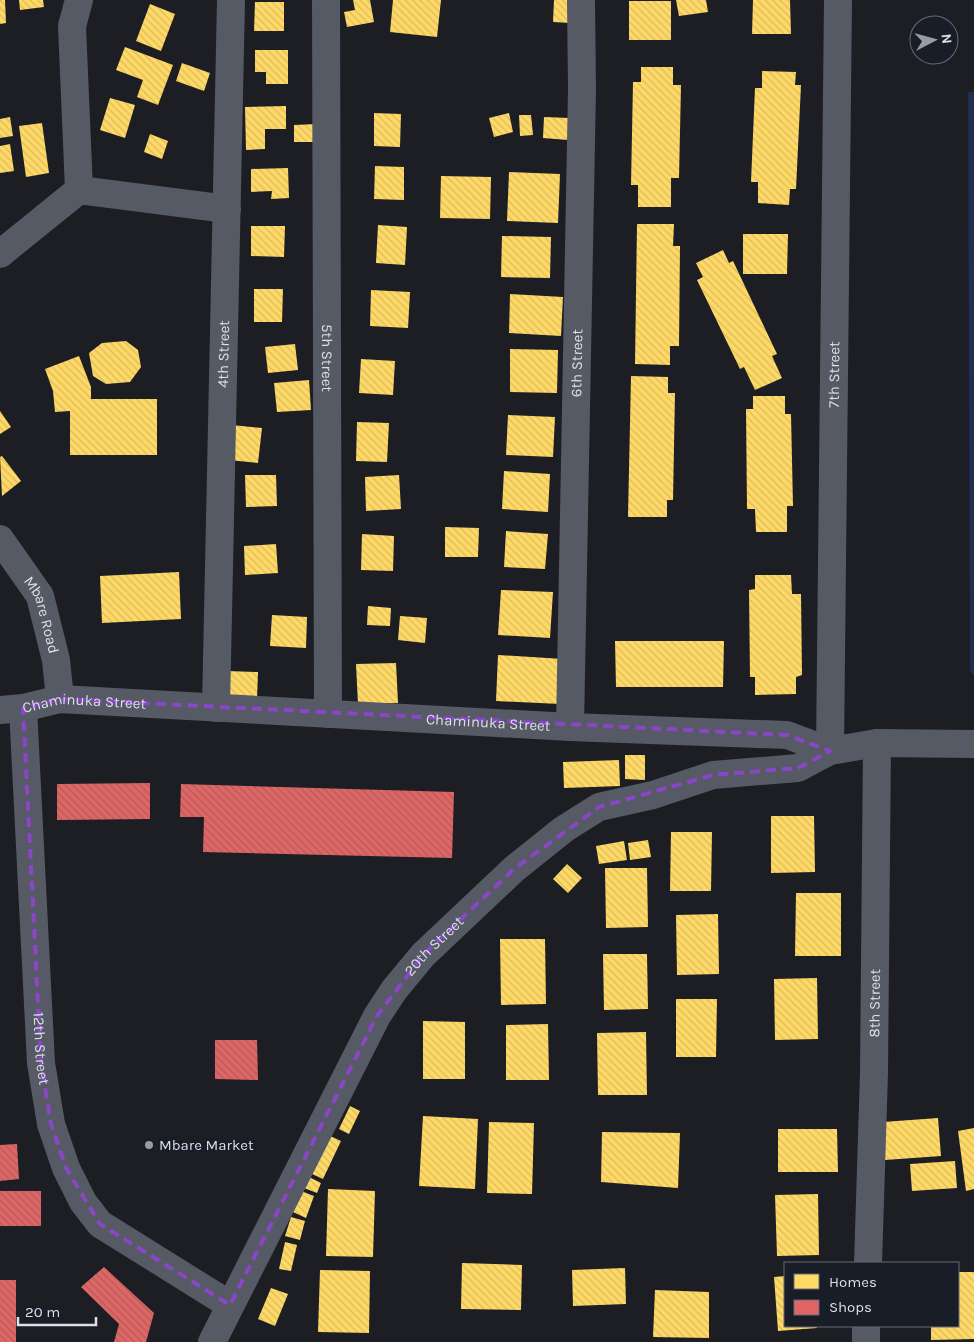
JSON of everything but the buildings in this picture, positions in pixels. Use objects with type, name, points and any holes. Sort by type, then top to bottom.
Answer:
[{"type":"street","points":[[79,0],[72,26],[79,190]]},
{"type":"street","name":"4th Street","points":[[216,708],[232,0]]},
{"type":"street","name":"5th Street","points":[[326,0],[328,714]]},
{"type":"street","name":"6th Street","points":[[570,727],[582,99],[581,0]]},
{"type":"street","name":"7th Street","points":[[830,751],[838,0]]},
{"type":"street","points":[[0,254],[79,190],[227,209]]},
{"type":"street","name":"Mbare Road","points":[[0,539],[40,596],[56,660],[60,699]]},
{"type":"street","name":"Chaminuka Street","points":[[11,709],[60,699],[570,727],[787,735],[830,751]]},
{"type":"street","name":"12th Street","points":[[11,709],[41,1063],[51,1124],[66,1168],[83,1202],[100,1224],[230,1305]]},
{"type":"street","points":[[830,751],[877,743],[974,744]]},
{"type":"street","name":"8th Street","points":[[868,1262],[874,1073],[877,743]]},
{"type":"street","name":"20th Street","points":[[212,1342],[386,1003],[423,955],[514,869],[564,829],[599,807],[653,795],[712,776],[798,768],[830,751]]},
{"type":"street","points":[[866,1327],[866,1342]]},
{"type":"highlighted area","points":[[60,699],[787,735],[830,751],[798,768],[713,775],[599,807],[514,869],[423,955],[377,1016],[230,1305],[100,1224],[66,1168],[51,1124],[41,1063],[23,708]]},
{"type":"shaded area","points":[[968,92],[974,92],[974,675],[970,671]]},
{"type":"place","name":"Mbare Market","points":[[149,1145]]}]
